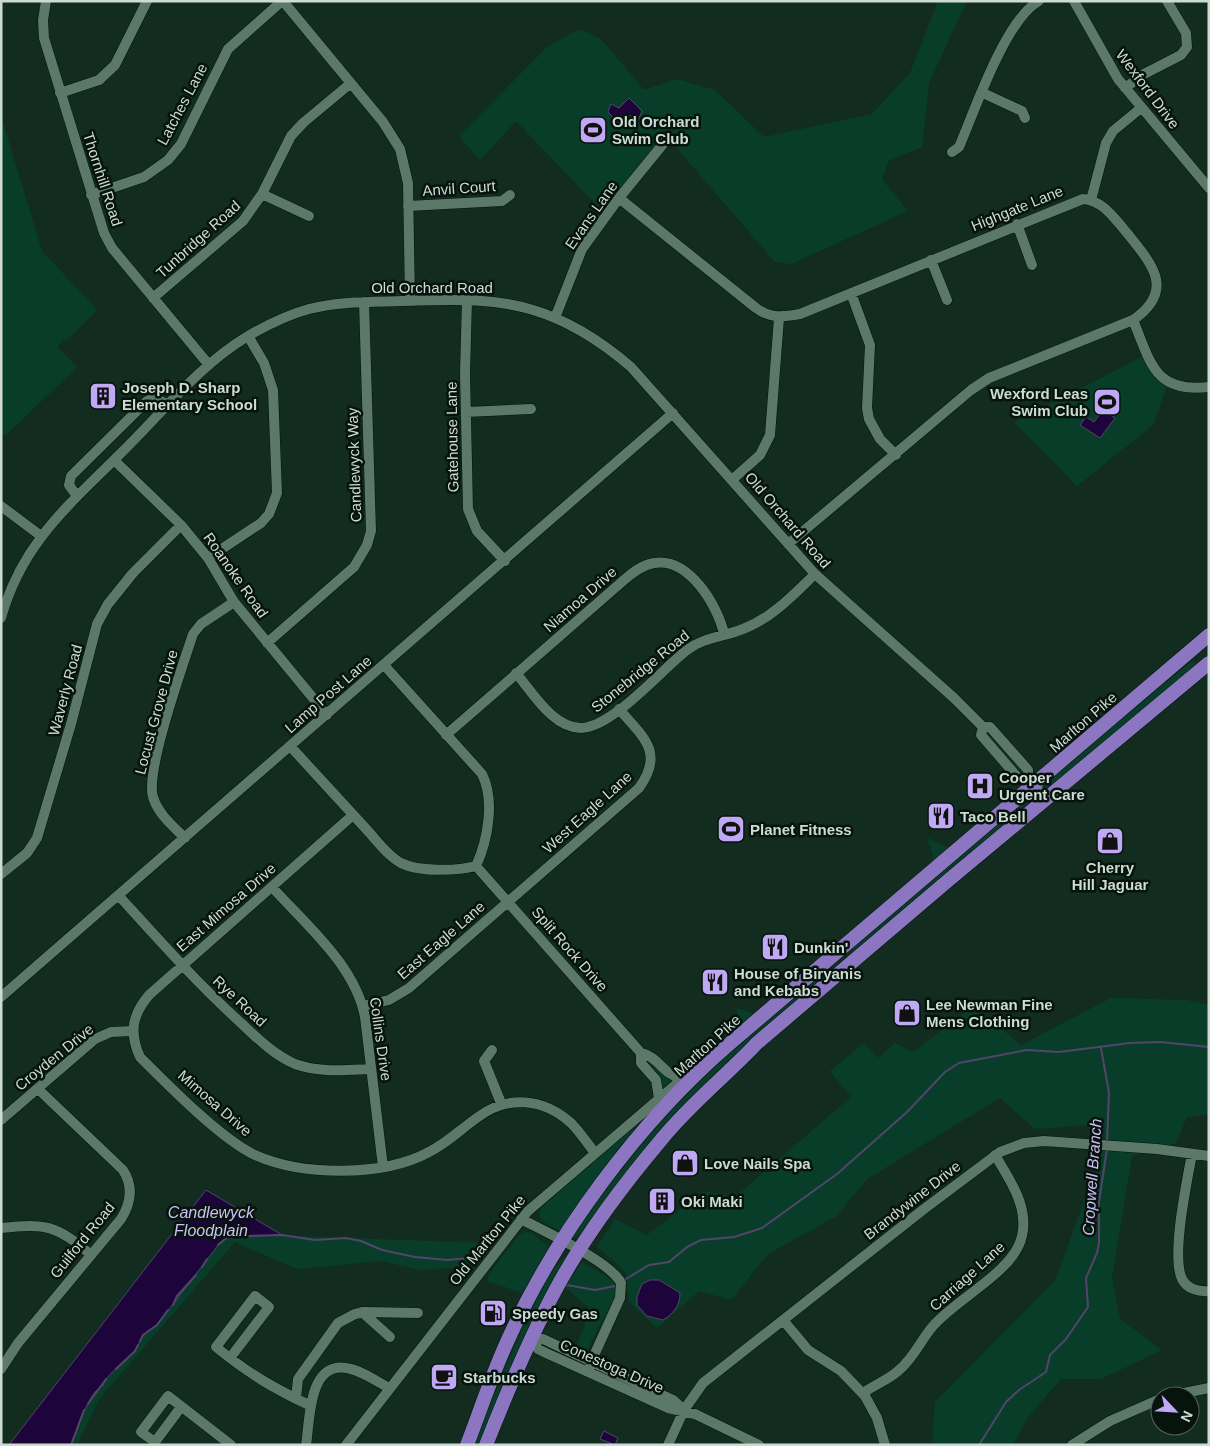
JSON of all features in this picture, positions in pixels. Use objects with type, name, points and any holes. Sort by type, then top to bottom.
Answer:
[{"type":"highway","name":"Marlton Pike","points":[[468,1445],[506,1343],[561,1240],[634,1143],[676,1095],[728,1045],[852,941],[1031,782],[1209,635]]},
{"type":"highway","points":[[486,1445],[557,1287],[610,1205],[673,1126],[708,1089],[735,1066],[757,1043],[1046,798],[1209,663]]},
{"type":"highway","points":[[837,975],[848,960],[852,941]]},
{"type":"street","name":"Thornhill Road","points":[[46,1],[43,20],[44,38],[104,233],[112,248],[209,365]]},
{"type":"street","points":[[60,92],[99,80],[116,64],[147,1]]},
{"type":"street","points":[[282,1],[383,122],[400,149],[406,170],[410,301]]},
{"type":"street","name":"Latches Lane","points":[[91,195],[144,177],[168,160],[181,144],[228,49],[282,1]]},
{"type":"street","points":[[952,152],[959,147],[1000,53],[1017,22],[1039,1]]},
{"type":"street","points":[[1125,88],[1144,74],[1185,51],[1187,39],[1167,1]]},
{"type":"street","name":"Wexford Drive","points":[[1075,2],[1106,60],[1125,88],[1209,188]]},
{"type":"street","name":"Tunbridge Road","points":[[153,298],[244,222],[262,194],[291,136],[303,123],[351,83]]},
{"type":"street","points":[[983,93],[1022,110],[1025,118]]},
{"type":"street","points":[[788,544],[972,390],[989,378],[1133,320],[1144,312],[1152,301],[1156,290],[1156,277],[1152,264],[1107,208],[1091,200],[1106,143],[1113,131],[1141,108]]},
{"type":"street","name":"Evans Lane","points":[[555,318],[582,249],[619,198],[668,138]]},
{"type":"street","points":[[262,194],[308,216]]},
{"type":"street","name":"Anvil Court","points":[[408,206],[493,202],[502,201],[510,196]]},
{"type":"street","points":[[619,198],[756,308],[766,315],[779,318],[770,435],[760,455],[733,479]]},
{"type":"street","name":"Highgate Lane","points":[[779,318],[800,314],[1074,201],[1091,200]]},
{"type":"street","points":[[1017,224],[1032,264]]},
{"type":"street","points":[[931,260],[947,300]]},
{"type":"street","points":[[850,293],[870,345],[867,408],[869,419],[880,439],[896,455]]},
{"type":"street","name":"Old Orchard Road","points":[[2,611],[23,562],[74,493],[114,460],[209,365],[248,336],[299,312],[329,305],[364,302],[467,300],[514,305],[555,318],[585,333],[631,367],[733,479],[815,574],[954,698],[982,727],[981,735],[1019,779],[1031,782],[1046,798]]},
{"type":"street","name":"Gatehouse Lane","points":[[467,300],[466,412],[468,509],[477,531],[505,561]]},
{"type":"street","name":"Candlewyck Way","points":[[267,643],[354,567],[368,545],[371,531],[364,302]]},
{"type":"street","points":[[1133,320],[1147,353],[1162,378],[1182,389],[1209,387]]},
{"type":"street","points":[[208,558],[261,523],[269,514],[277,492],[273,390],[264,363],[248,336]]},
{"type":"street","points":[[74,493],[69,484],[71,476],[147,401],[158,399],[168,406]]},
{"type":"street","points":[[466,412],[531,410]]},
{"type":"street","name":"Lamp Post Lane","points":[[1,997],[505,561],[673,413]]},
{"type":"street","name":"Roanoke Road","points":[[114,460],[181,525],[208,558],[234,602],[327,715]]},
{"type":"street","points":[[1,506],[41,536]]},
{"type":"street","name":"Waverly Road","points":[[1,874],[27,853],[37,838],[66,742],[97,624],[108,604],[134,573],[181,525]]},
{"type":"street","name":"Niamoa Drive","points":[[446,735],[624,580],[645,565],[656,562],[676,566],[691,578],[713,603],[720,617],[724,634]]},
{"type":"street","name":"Stonebridge Road","points":[[516,674],[552,716],[570,726],[580,728],[600,724],[687,650],[705,639],[743,629],[767,617],[815,574]]},
{"type":"street","name":"Locust Grove Drive","points":[[185,838],[159,811],[153,798],[151,789],[154,766],[193,634],[201,624],[234,602]]},
{"type":"street","points":[[290,746],[353,815],[402,864],[416,868],[446,870],[463,870],[476,866],[484,844],[488,820],[488,792],[482,774],[384,665]]},
{"type":"street","name":"West Eagle Lane","points":[[508,902],[640,788],[648,777],[651,765],[648,742],[619,709]]},
{"type":"street","name":"East Mimosa Drive","points":[[132,1031],[135,1016],[140,1005],[182,965],[353,815]]},
{"type":"street","name":"Split Rock Drive","points":[[476,866],[641,1053],[650,1055],[672,1076],[682,1078]]},
{"type":"street","name":"Collins Drive","points":[[272,887],[342,964],[359,993],[363,1006],[383,1167]]},
{"type":"street","name":"Rye Road","points":[[119,896],[202,987],[279,1055],[294,1063],[313,1069],[333,1071],[371,1069]]},
{"type":"street","name":"East Eagle Lane","points":[[363,1006],[389,1000],[400,995],[508,902]]},
{"type":"street","name":"Croyden Drive","points":[[1,1120],[102,1035],[132,1031]]},
{"type":"street","name":"Mimosa Drive","points":[[132,1031],[134,1045],[140,1057],[228,1137],[244,1149],[270,1160],[297,1166],[363,1170],[406,1162],[428,1153],[501,1103]]},
{"type":"street","name":"Old Marlton Pike","points":[[346,1445],[538,1201],[682,1078],[728,1045]]},
{"type":"street","points":[[492,1050],[484,1061],[501,1103],[527,1102],[550,1109],[572,1124],[595,1153]]},
{"type":"street","name":"Split Rock Drive","points":[[641,1053],[641,1063],[656,1080],[659,1098]]},
{"type":"street","name":"Guilford Road","points":[[1,1369],[18,1342],[128,1208],[130,1197],[128,1178],[116,1162],[38,1089]]},
{"type":"street","name":"Brandywine Drive","points":[[668,1445],[684,1410],[697,1388],[995,1155],[1016,1145],[1044,1141],[1209,1156]]},
{"type":"street","points":[[1192,1154],[1184,1203],[1179,1268],[1183,1281],[1188,1286],[1202,1292],[1209,1291]]},
{"type":"street","name":"Carriage Lane","points":[[863,1393],[904,1366],[917,1352],[933,1326],[962,1298],[1006,1264],[1017,1252],[1023,1234],[1022,1207],[995,1155]]},
{"type":"street","points":[[522,1219],[580,1251],[617,1277],[622,1288],[620,1298],[587,1371]]},
{"type":"street","points":[[1,1228],[33,1225],[46,1226],[72,1239],[90,1255]]},
{"type":"street","points":[[230,1358],[269,1307],[255,1296],[216,1347],[230,1358],[255,1377],[311,1406]]},
{"type":"street","points":[[362,1312],[390,1337]]},
{"type":"street","points":[[296,1398],[298,1379],[338,1323],[362,1312],[418,1313]]},
{"type":"street","points":[[783,1320],[808,1350],[841,1371],[863,1393],[878,1418],[884,1445]]},
{"type":"street","name":"Conestoga Drive","points":[[684,1410],[668,1408],[538,1349],[533,1340],[543,1339],[592,1361],[673,1400],[684,1410],[759,1445]]},
{"type":"street","points":[[306,1445],[311,1406],[316,1385],[320,1379],[338,1367],[356,1371],[389,1388]]},
{"type":"street","points":[[1072,1445],[1110,1421],[1150,1403]]},
{"type":"street","points":[[181,1407],[231,1445]]},
{"type":"green space","points":[[938,1],[967,1],[929,83],[922,147],[889,160],[882,179],[908,211],[791,264],[775,262],[668,138],[606,215],[516,121],[480,160],[459,136],[546,48],[579,29],[601,39],[644,90],[677,79],[715,90],[764,137],[872,114],[910,73]]},
{"type":"green space","points":[[1,116],[42,251],[97,310],[66,341],[64,339],[57,347],[77,367],[5,436],[1,431]]},
{"type":"green space","name":"Wexford Leas Swim Club","points":[[1147,353],[1168,383],[1153,425],[1077,486],[1014,422]]},
{"type":"green space","points":[[1192,661],[1195,666],[1050,788],[1042,788],[1042,785]]},
{"type":"green space","points":[[990,727],[1028,770],[1019,779],[981,735]]},
{"type":"green space","points":[[1026,799],[1028,802],[949,874],[851,956],[854,944]]},
{"type":"green space","points":[[926,837],[948,848],[933,863],[932,852]]},
{"type":"green space","points":[[843,954],[837,963],[703,1085],[666,1123],[624,1174],[582,1232],[574,1238],[574,1234],[611,1183],[692,1087],[737,1042]]},
{"type":"green space","points":[[1111,998],[1187,1000],[1209,1005],[1209,1114],[1187,1117],[1176,1143],[1132,1156],[1112,1277],[1120,1319],[1162,1350],[1101,1379],[1061,1379],[1028,1417],[1013,1445],[932,1445],[935,1402],[1055,1281],[1102,1152],[1087,1125],[1035,1129],[1000,1098],[867,1179],[837,1216],[768,1254],[731,1300],[699,1291],[657,1328],[629,1302],[626,1272],[597,1247],[615,1219],[647,1235],[704,1191],[734,1198],[851,1097],[830,1071],[864,1043],[878,1058],[895,1043],[913,1052],[974,1006],[1021,1045]]},
{"type":"green space","points":[[737,1008],[757,1015],[737,1032],[739,1020]]},
{"type":"green space","points":[[641,1053],[682,1079],[659,1098]]},
{"type":"green space","points":[[659,1103],[560,1231],[542,1221],[539,1216],[541,1208]]},
{"type":"green space","points":[[526,1232],[532,1233],[549,1247],[547,1255],[525,1294],[487,1281],[489,1274],[519,1235]]},
{"type":"green space","points":[[267,1235],[484,1243],[465,1267],[419,1270],[381,1261],[297,1269],[235,1242],[100,1398],[77,1445],[71,1445],[93,1395],[136,1349],[143,1335],[157,1325],[165,1312],[173,1306],[177,1296],[219,1244],[229,1237]]},
{"type":"green space","points":[[565,1257],[566,1260],[539,1307],[481,1445],[473,1445],[528,1315],[551,1272]]},
{"type":"green space","points":[[582,1262],[614,1281],[616,1294],[587,1350],[581,1351],[576,1347],[587,1319],[589,1308],[565,1287]]},
{"type":"water","points":[[629,98],[642,111],[638,120],[629,115],[620,124],[608,112],[611,104],[619,108]]},
{"type":"water","points":[[1103,410],[1115,418],[1100,438],[1080,425],[1086,417],[1094,422]]},
{"type":"water","name":"Candlewyck Floodplain","points":[[206,1190],[282,1235],[229,1237],[219,1244],[157,1325],[144,1334],[134,1352],[93,1395],[71,1445],[9,1445]]},
{"type":"water","points":[[650,1280],[659,1280],[680,1293],[679,1302],[675,1309],[663,1320],[647,1316],[637,1305],[637,1297],[642,1284]]},
{"type":"water","points":[[604,1431],[618,1438],[615,1445],[600,1439]]},
{"type":"waterway","points":[[626,1279],[649,1265],[669,1262],[687,1247],[701,1240],[734,1237],[762,1228],[837,1174],[907,1112],[945,1072],[959,1063],[1027,1050],[1059,1052],[1130,1043],[1161,1042],[1209,1047]]},
{"type":"waterway","name":"Cropwell Branch","points":[[1101,1048],[1109,1093],[1107,1142]]},
{"type":"waterway","name":"Cropwell Branch","points":[[979,1445],[1006,1402],[1019,1390],[1046,1372],[1050,1355],[1066,1339],[1088,1307],[1086,1278],[1097,1253],[1099,1243],[1099,1201],[1107,1149]]},
{"type":"waterway","points":[[242,1236],[282,1235],[315,1240],[346,1238],[361,1241],[382,1250],[415,1257],[448,1260],[469,1258],[477,1261]]},
{"type":"waterway","points":[[218,1245],[226,1238],[233,1237]]},
{"type":"waterway","points":[[202,1267],[207,1259]]},
{"type":"waterway","points":[[173,1305],[177,1296],[196,1275]]},
{"type":"waterway","points":[[567,1285],[595,1290],[615,1286]]},
{"type":"waterway","points":[[140,1341],[143,1335],[157,1325],[168,1310]]},
{"type":"waterway","points":[[116,1369],[135,1351],[138,1345]]},
{"type":"waterway","points":[[88,1404],[106,1379]]},
{"type":"waterway","points":[[71,1445],[84,1410]]},
{"type":"place","name":"Old Orchard Swim Club","points":[[593,130]]},
{"type":"place","name":"Joseph D. Sharp Elementary School","points":[[103,396]]},
{"type":"place","name":"Wexford Leas Swim Club","points":[[1107,402]]},
{"type":"place","name":"Cooper Urgent Care","points":[[980,786]]},
{"type":"place","name":"Taco Bell","points":[[941,816]]},
{"type":"place","name":"Planet Fitness","points":[[731,829]]},
{"type":"place","name":"Cherry Hill Jaguar","points":[[1110,841]]},
{"type":"place","name":"Dunkin'","points":[[775,947]]},
{"type":"place","name":"House of Biryanis and Kebabs","points":[[715,982]]},
{"type":"place","name":"Lee Newman Fine Mens Clothing","points":[[907,1013]]},
{"type":"place","name":"Love Nails Spa","points":[[685,1163]]},
{"type":"place","name":"Oki Maki","points":[[662,1201]]},
{"type":"place","name":"Speedy Gas","points":[[493,1313]]},
{"type":"place","name":"Starbucks","points":[[444,1377]]}]
